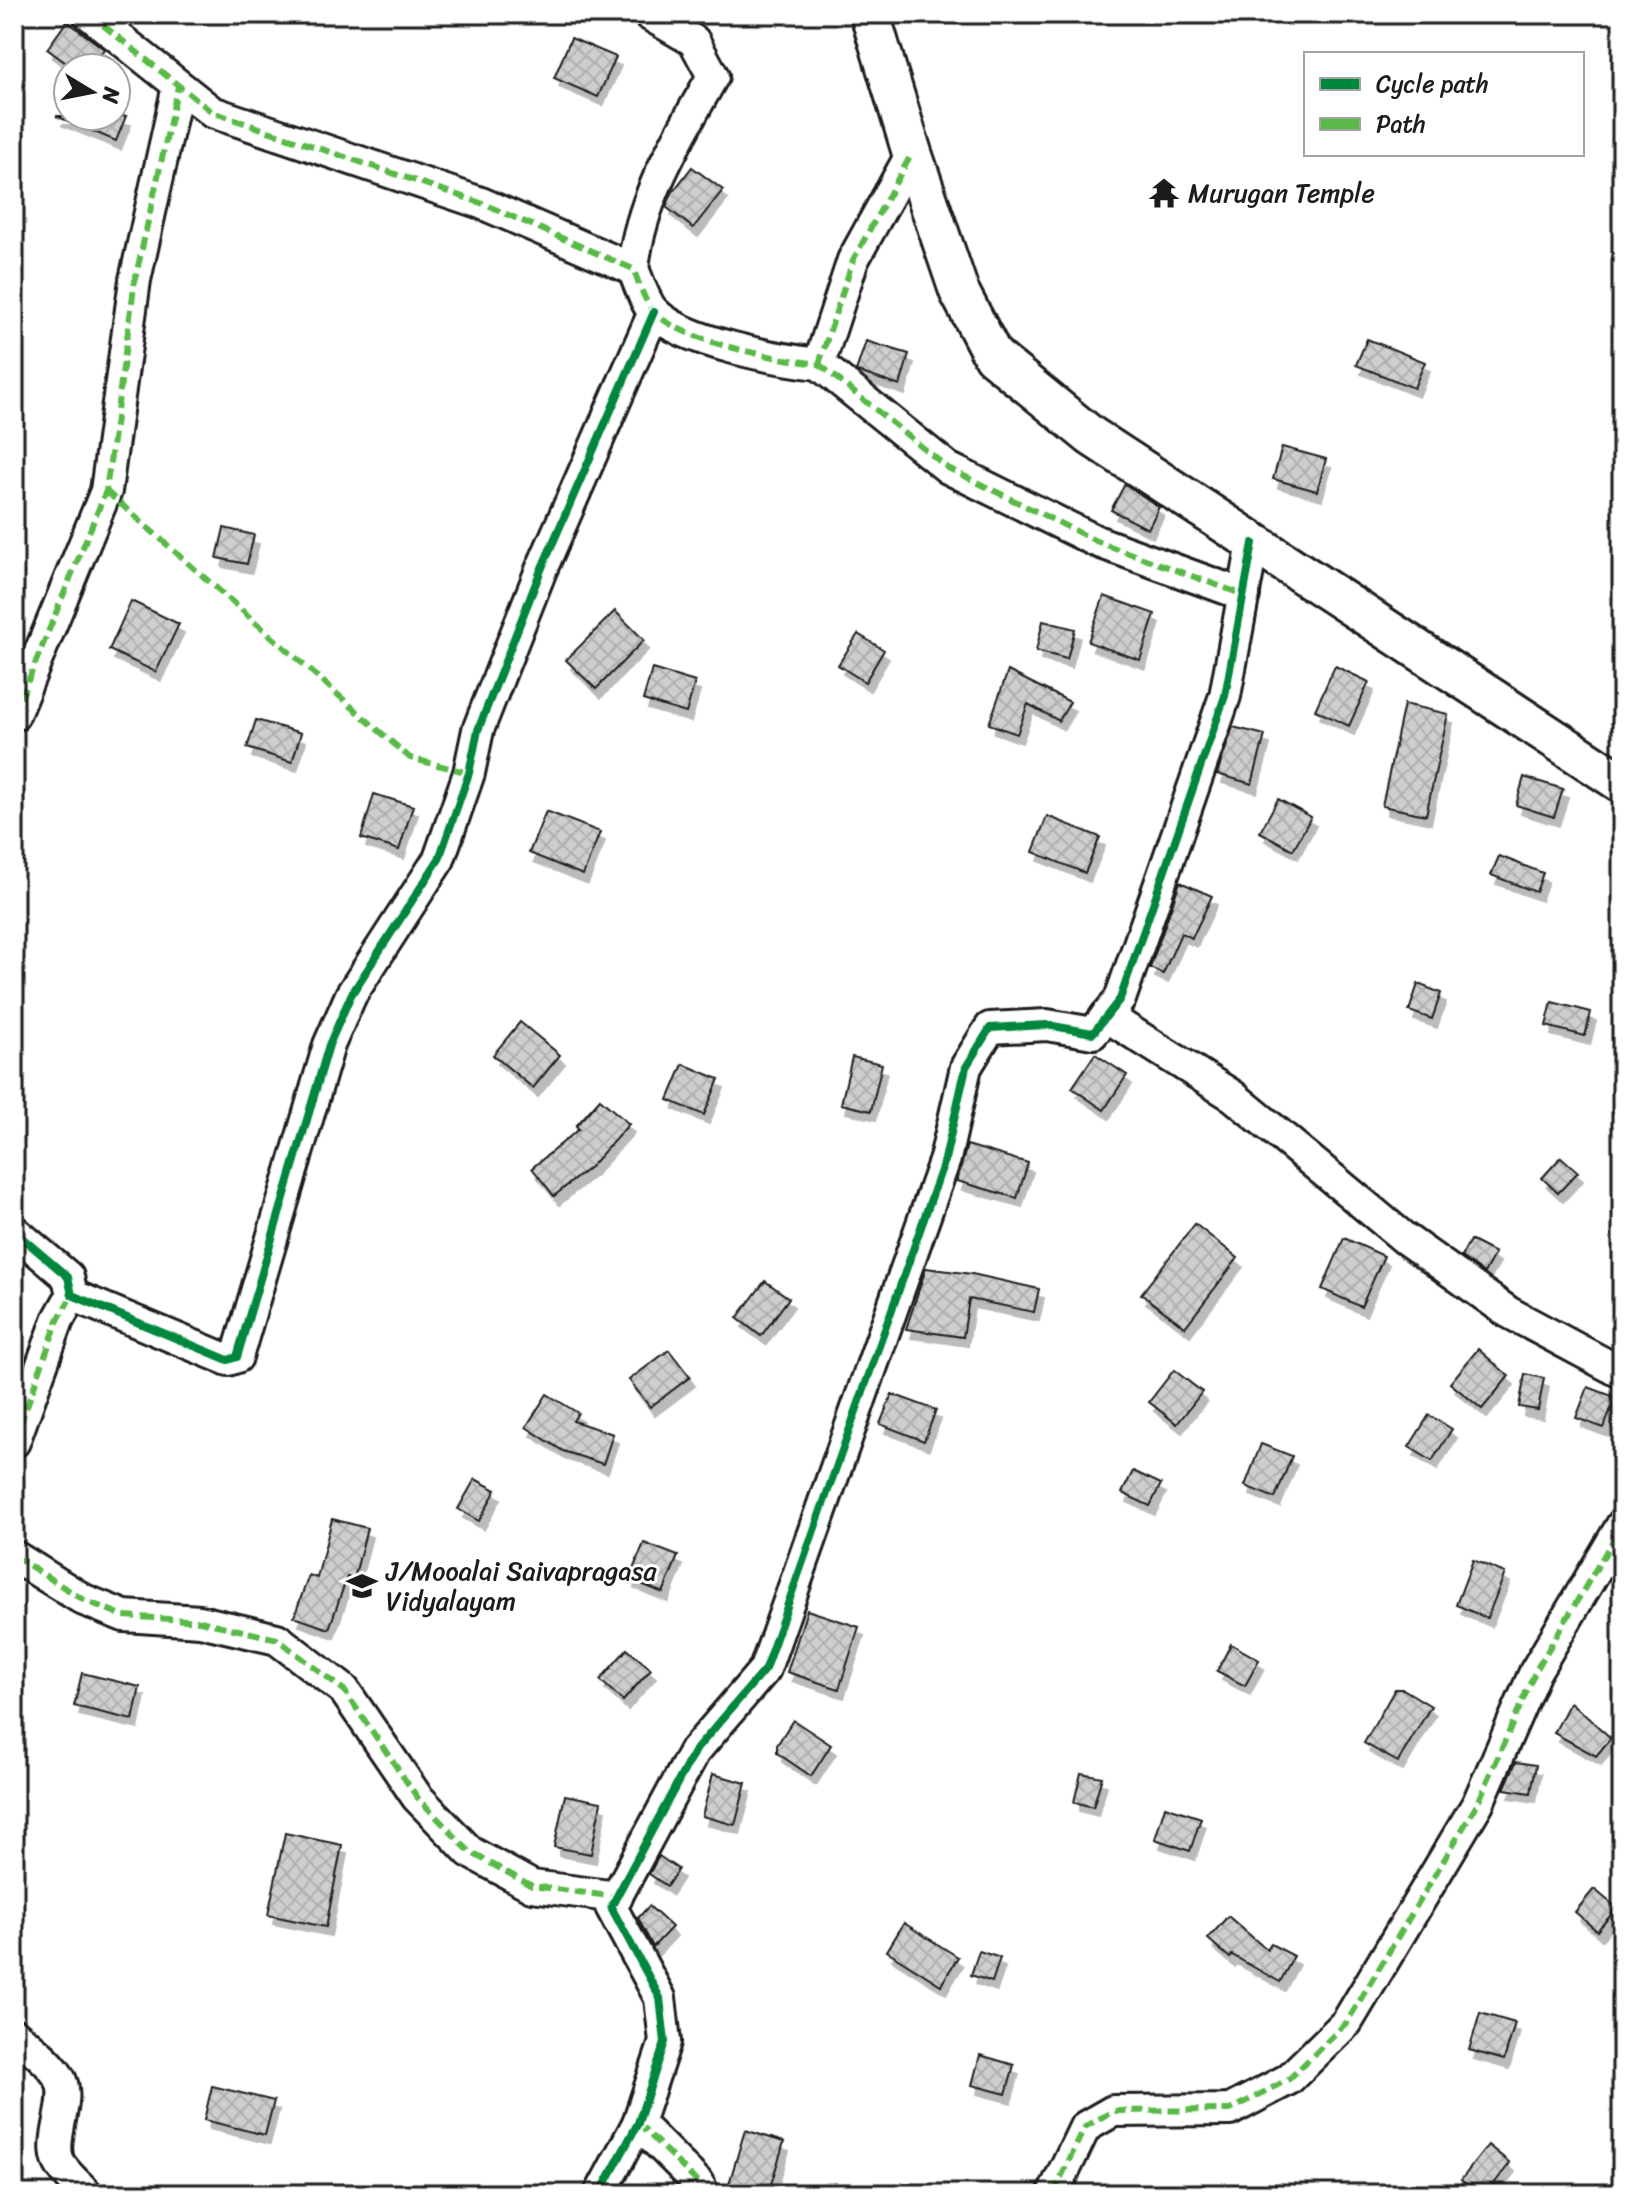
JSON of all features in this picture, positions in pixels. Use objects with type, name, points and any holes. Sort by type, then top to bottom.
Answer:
[{"type":"main road","points":[[870,14],[912,153],[959,291],[993,356],[1091,436],[1622,783]]},
{"type":"street","points":[[89,14],[212,112],[481,203],[633,269]]},
{"type":"street","points":[[648,14],[694,41],[713,76],[671,151],[653,191],[636,242],[633,269],[654,312],[683,331],[773,359],[819,364],[948,468],[1096,541],[1244,595]]},
{"type":"street","points":[[14,715],[106,491],[135,280],[178,86]]},
{"type":"street","points":[[819,364],[853,260],[912,153]]},
{"type":"street","points":[[72,1295],[228,1360],[237,1357],[329,1045],[351,995],[439,859],[469,773],[478,730],[541,570],[654,312]]},
{"type":"street","points":[[600,2194],[638,2123],[665,2042],[660,1998],[611,1907],[694,1752],[765,1669],[945,1159],[966,1067],[990,1028],[1047,1025],[1093,1033],[1120,999],[1225,696],[1253,543]]},
{"type":"street","points":[[1106,1016],[1233,1096],[1404,1238],[1508,1312],[1622,1373]]},
{"type":"street","points":[[14,1231],[68,1277],[72,1295],[58,1320],[14,1442]]},
{"type":"street","points":[[1053,2194],[1085,2127],[1113,2111],[1230,2110],[1289,2079],[1347,2022],[1478,1803],[1535,1672],[1622,1525]]},
{"type":"street","points":[[14,1556],[84,1600],[124,1616],[200,1621],[277,1639],[344,1690],[417,1797],[470,1852],[532,1886],[617,1897]]},
{"type":"street","points":[[14,2034],[61,2079],[63,2110],[56,2128],[57,2159],[87,2194]]},
{"type":"street","points":[[638,2123],[697,2182],[704,2194]]},
{"type":"building","points":[[67,21],[104,49],[102,52],[52,53],[47,49]]},
{"type":"building","points":[[571,38],[616,57],[598,97],[554,78]]},
{"type":"building","points":[[94,132],[120,132],[116,141]]},
{"type":"building","points":[[692,167],[723,190],[693,228],[666,207],[672,193]]},
{"type":"building","points":[[1367,339],[1425,362],[1414,388],[1356,365]]},
{"type":"building","points":[[866,341],[909,354],[900,386],[856,371]]},
{"type":"building","points":[[1282,447],[1326,459],[1317,491],[1273,479]]},
{"type":"building","points":[[1125,484],[1159,507],[1148,529],[1111,510]]},
{"type":"building","points":[[224,528],[254,535],[247,564],[217,558]]},
{"type":"building","points":[[1104,596],[1155,614],[1140,660],[1088,642]]},
{"type":"building","points":[[131,601],[179,624],[156,672],[109,650]]},
{"type":"building","points":[[615,611],[644,640],[596,689],[566,660]]},
{"type":"building","points":[[1043,621],[1075,629],[1067,659],[1036,651]]},
{"type":"building","points":[[858,634],[884,650],[865,682],[838,665]]},
{"type":"building","points":[[1335,666],[1369,682],[1349,726],[1315,710]]},
{"type":"building","points":[[652,669],[695,682],[686,713],[643,700]]},
{"type":"building","points":[[1008,671],[1070,702],[1059,721],[1028,704],[1017,734],[989,724]]},
{"type":"building","points":[[1404,704],[1448,714],[1426,815],[1382,806]]},
{"type":"building","points":[[256,720],[301,733],[292,762],[247,748]]},
{"type":"building","points":[[1233,727],[1265,735],[1252,784],[1217,774]]},
{"type":"building","points":[[1524,777],[1563,789],[1554,817],[1516,805]]},
{"type":"building","points":[[374,794],[413,806],[399,850],[361,838]]},
{"type":"building","points":[[1278,799],[1311,817],[1293,850],[1260,832]]},
{"type":"building","points":[[546,811],[600,832],[583,875],[529,853]]},
{"type":"building","points":[[1047,816],[1100,837],[1085,873],[1033,852]]},
{"type":"building","points":[[1499,856],[1543,873],[1536,892],[1491,875]]},
{"type":"building","points":[[1180,882],[1212,896],[1192,938],[1181,933],[1163,974],[1150,968]]},
{"type":"building","points":[[1418,984],[1441,993],[1432,1019],[1409,1011]]},
{"type":"building","points":[[1552,1002],[1591,1012],[1585,1036],[1546,1026]]},
{"type":"building","points":[[520,1022],[560,1055],[533,1088],[493,1055]]},
{"type":"building","points":[[1095,1054],[1127,1075],[1104,1110],[1072,1088]]},
{"type":"building","points":[[852,1057],[882,1064],[871,1111],[841,1104]]},
{"type":"building","points":[[683,1064],[719,1079],[704,1115],[668,1100]]},
{"type":"building","points":[[600,1099],[629,1124],[591,1166],[554,1196],[532,1168],[579,1129],[576,1126]]},
{"type":"building","points":[[967,1145],[1028,1163],[1017,1198],[957,1181]]},
{"type":"building","points":[[1561,1157],[1578,1172],[1558,1193],[1542,1178]]},
{"type":"building","points":[[1195,1224],[1238,1258],[1185,1327],[1141,1294]]},
{"type":"building","points":[[1344,1238],[1384,1256],[1361,1307],[1322,1289]]},
{"type":"building","points":[[1470,1240],[1495,1253],[1484,1273],[1461,1257]]},
{"type":"building","points":[[926,1268],[972,1274],[1039,1289],[1034,1312],[969,1299],[963,1337],[906,1329]]},
{"type":"building","points":[[765,1281],[789,1298],[761,1336],[737,1318]]},
{"type":"building","points":[[1478,1349],[1509,1376],[1482,1409],[1450,1383]]},
{"type":"building","points":[[669,1350],[690,1377],[650,1407],[629,1380]]},
{"type":"building","points":[[1174,1370],[1202,1392],[1177,1424],[1149,1402]]},
{"type":"building","points":[[1525,1374],[1544,1378],[1538,1410],[1519,1407]]},
{"type":"building","points":[[1588,1387],[1615,1397],[1604,1428],[1576,1418]]},
{"type":"building","points":[[547,1394],[578,1413],[573,1421],[613,1434],[603,1464],[563,1451],[526,1427]]},
{"type":"building","points":[[892,1394],[936,1410],[924,1441],[880,1424]]},
{"type":"building","points":[[1429,1415],[1452,1429],[1432,1461],[1409,1447]]},
{"type":"building","points":[[1261,1444],[1292,1456],[1275,1498],[1245,1486]]},
{"type":"building","points":[[1133,1471],[1161,1484],[1150,1506],[1122,1493]]},
{"type":"building","points":[[475,1479],[496,1490],[479,1521],[458,1509]]},
{"type":"building","points":[[332,1519],[367,1528],[354,1579],[347,1577],[329,1629],[294,1617],[309,1575],[317,1578]]},
{"type":"building","points":[[644,1543],[678,1556],[663,1593],[629,1579]]},
{"type":"building","points":[[1473,1560],[1505,1573],[1487,1618],[1456,1605]]},
{"type":"building","points":[[807,1610],[859,1627],[839,1689],[787,1672]]},
{"type":"building","points":[[1231,1644],[1259,1660],[1245,1686],[1217,1671]]},
{"type":"building","points":[[627,1649],[651,1669],[623,1701],[600,1680]]},
{"type":"building","points":[[82,1673],[140,1687],[133,1720],[74,1706]]},
{"type":"building","points":[[1395,1689],[1403,1689],[1431,1706],[1398,1762],[1364,1743]]},
{"type":"building","points":[[1570,1702],[1611,1738],[1596,1756],[1554,1733]]},
{"type":"building","points":[[793,1720],[831,1745],[811,1776],[777,1753],[777,1745]]},
{"type":"building","points":[[1516,1762],[1536,1765],[1531,1793],[1504,1789]]},
{"type":"building","points":[[1081,1773],[1102,1777],[1093,1807],[1074,1802]]},
{"type":"building","points":[[713,1774],[746,1783],[735,1825],[702,1816]]},
{"type":"building","points":[[565,1795],[601,1802],[591,1854],[554,1847]]},
{"type":"building","points":[[1165,1806],[1201,1818],[1190,1851],[1155,1839]]},
{"type":"building","points":[[285,1833],[342,1845],[326,1927],[268,1915]]},
{"type":"building","points":[[659,1856],[678,1869],[667,1886],[649,1874]]},
{"type":"building","points":[[1594,1889],[1617,1908],[1597,1931],[1575,1912]]},
{"type":"building","points":[[649,1906],[672,1927],[653,1947],[638,1918]]},
{"type":"building","points":[[1228,1916],[1267,1950],[1271,1944],[1294,1956],[1280,1982],[1232,1955],[1230,1958],[1208,1939]]},
{"type":"building","points":[[904,1923],[958,1957],[941,1985],[887,1951]]},
{"type":"building","points":[[979,1951],[1000,1958],[992,1982],[971,1975]]},
{"type":"building","points":[[1480,2013],[1515,2023],[1504,2060],[1469,2050]]},
{"type":"building","points":[[980,2055],[1014,2065],[1006,2094],[972,2085]]},
{"type":"building","points":[[212,2086],[274,2101],[265,2135],[204,2120]]},
{"type":"building","points":[[745,2130],[784,2142],[768,2194],[726,2194]]},
{"type":"building","points":[[1488,2145],[1510,2163],[1486,2194],[1478,2194],[1461,2180]]},
{"type":"marked path","points":[[89,14],[212,112],[481,203],[633,269],[651,309],[669,324],[709,341],[780,358],[819,364],[853,260],[912,153]]},
{"type":"marked path","points":[[14,715],[106,491],[135,280],[178,86]]},
{"type":"marked path","points":[[819,364],[948,468],[1096,541],[1244,595]]},
{"type":"marked path","points":[[106,491],[410,758],[469,773]]},
{"type":"marked path","points":[[14,1442],[58,1320],[72,1295]]},
{"type":"marked path","points":[[1053,2194],[1085,2127],[1113,2111],[1230,2110],[1289,2079],[1347,2022],[1478,1803],[1535,1672],[1622,1525]]},
{"type":"marked path","points":[[14,1556],[84,1600],[124,1616],[200,1621],[277,1639],[344,1690],[417,1797],[470,1852],[532,1886],[617,1897]]},
{"type":"marked path","points":[[638,2123],[697,2182],[704,2194]]},
{"type":"cycle path","points":[[14,1231],[68,1277],[72,1295],[228,1360],[237,1357],[329,1045],[351,995],[439,859],[469,773],[478,730],[541,570],[654,312]]},
{"type":"cycle path","points":[[600,2194],[638,2123],[665,2042],[660,1998],[611,1907],[694,1752],[765,1669],[945,1159],[966,1067],[990,1028],[1047,1025],[1093,1033],[1120,999],[1225,696],[1253,543]]},
{"type":"place","name":"Murugan Temple","points":[[1164,193]]},
{"type":"place","name":"J/Mooalai Saivapragasa Vidyalayam","points":[[362,1586]]}]
